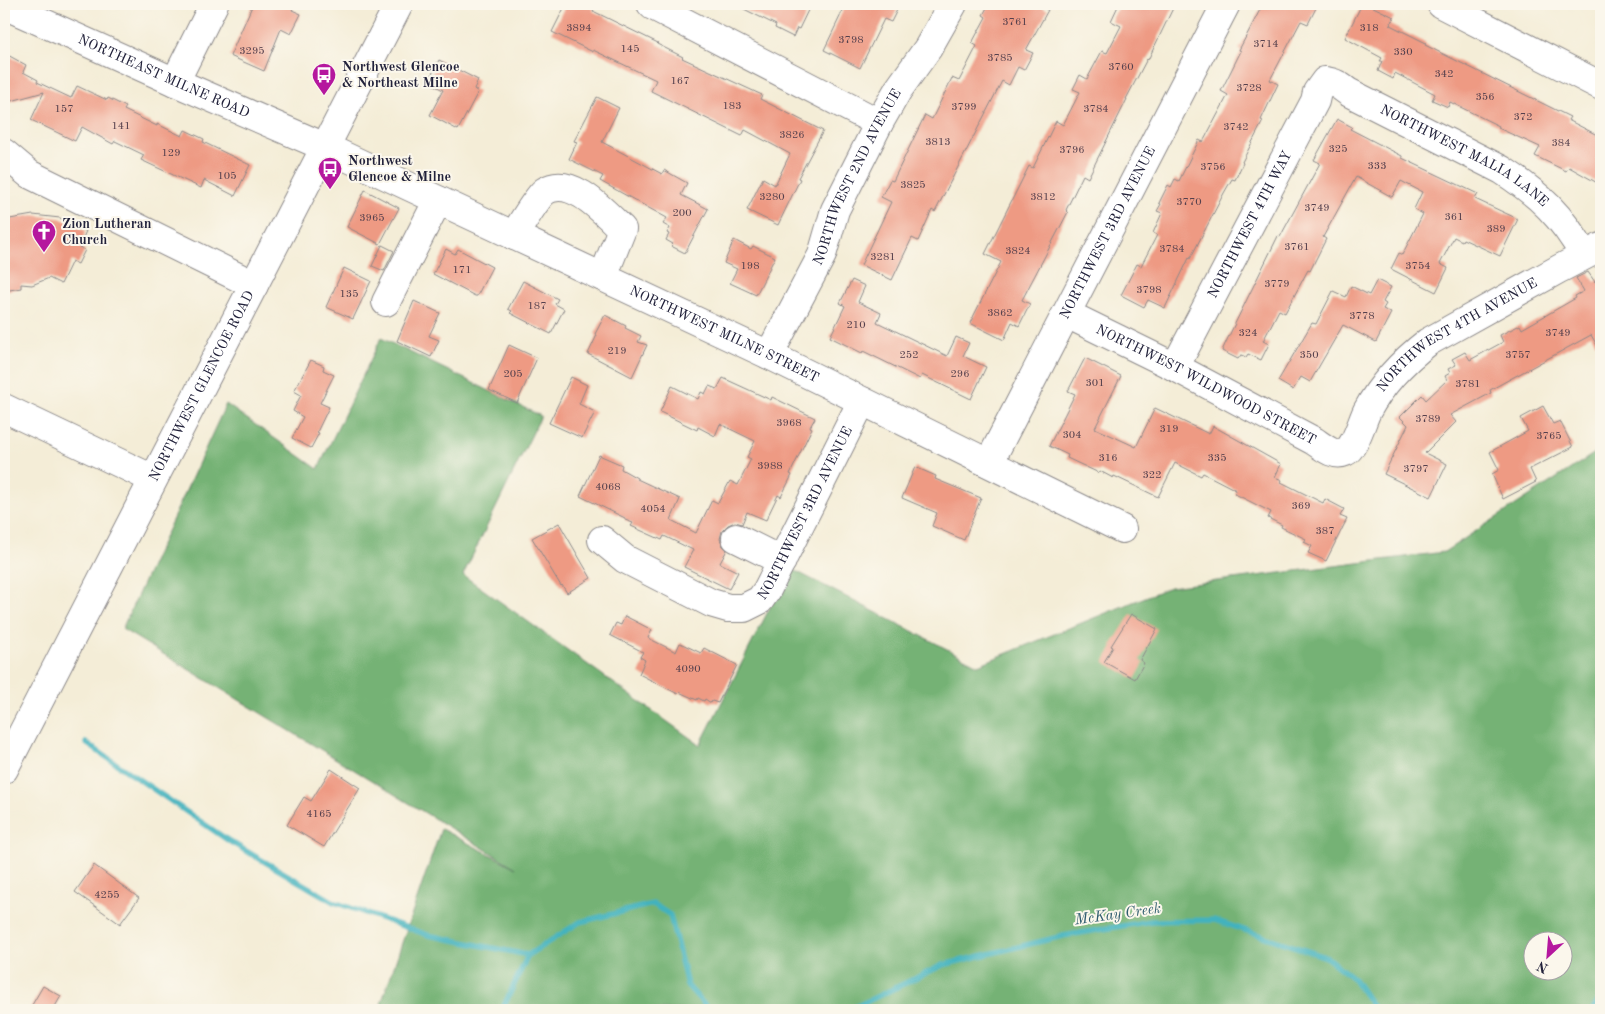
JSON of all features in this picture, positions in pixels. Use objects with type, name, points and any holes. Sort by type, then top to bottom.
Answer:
[{"type":"street","points":[[174,82],[214,4]]},
{"type":"street","name":"NORTHWEST GLENCOE ROAD","points":[[4,768],[399,4]]},
{"type":"street","points":[[651,4],[879,123]]},
{"type":"street","name":"NORTHWEST 2ND AVENUE","points":[[769,355],[822,255],[838,202],[879,123],[898,90],[928,48],[953,4]]},
{"type":"street","name":"NORTHWEST 3RD AVENUE","points":[[989,463],[1226,4]]},
{"type":"street","points":[[1441,4],[1601,86]]},
{"type":"street","name":"NORTHEAST MILNE ROAD","points":[[4,5],[174,82],[325,147]]},
{"type":"street","name":"NORTHWEST MALIA LANE","points":[[1325,81],[1339,85],[1348,92],[1502,170],[1523,184],[1546,204],[1593,251]]},
{"type":"street","name":"NORTHWEST 4TH WAY","points":[[1175,367],[1317,92],[1325,81]]},
{"type":"street","name":"NORTHWEST MILNE STREET","points":[[325,147],[769,355],[1122,529]]},
{"type":"street","points":[[4,153],[30,174],[254,285]]},
{"type":"street","points":[[514,236],[543,192],[555,187],[574,190],[596,204],[622,229],[602,277]]},
{"type":"street","points":[[386,302],[438,200]]},
{"type":"street","name":"NORTHWEST 4TH AVENUE","points":[[1344,453],[1354,443],[1378,392],[1410,356],[1428,342],[1593,251]]},
{"type":"street","name":"NORTHWEST WILDWOOD STREET","points":[[1067,314],[1175,367],[1314,441],[1328,451],[1344,453]]},
{"type":"street","name":"NORTHWEST 3RD AVENUE","points":[[602,540],[625,559],[711,603],[728,608],[744,608],[760,600],[782,561],[862,401]]},
{"type":"street","points":[[4,408],[152,479]]},
{"type":"street","points":[[736,538],[782,561]]},
{"type":"green space","points":[[381,338],[541,416],[463,575],[700,745],[790,568],[978,665],[1170,587],[1444,552],[1601,449],[1601,1010],[379,1010],[441,829],[516,868],[122,629],[226,404],[318,469]]},
{"type":"building","points":[[253,4],[295,4],[292,10],[301,14],[291,34],[281,29],[264,71],[230,56]]},
{"type":"building","points":[[566,4],[583,4],[594,9],[593,11],[658,43],[682,58],[762,95],[760,99],[823,131],[798,178],[800,179],[778,225],[747,210],[763,178],[775,185],[790,154],[745,130],[742,136],[651,91],[656,80],[552,32]]},
{"type":"building","points":[[734,4],[811,4],[793,37],[775,28],[776,25]]},
{"type":"building","points":[[846,4],[900,4],[891,22],[884,19],[860,68],[824,50]]},
{"type":"building","points":[[989,4],[1036,4],[1048,10],[1026,50],[1033,53],[1024,70],[1018,67],[1009,85],[1002,81],[935,212],[932,210],[918,241],[912,238],[892,280],[861,265],[891,202],[881,197],[890,180],[893,181],[925,115],[932,119],[952,78],[959,81],[977,46],[972,43],[986,17],[983,15]]},
{"type":"building","points":[[1119,4],[1175,4],[1088,178],[1083,175],[1066,210],[1068,212],[1022,300],[1030,304],[1019,326],[1012,322],[1004,340],[970,323],[1001,262],[985,254],[1029,166],[1033,168],[1056,121],[1063,125],[1080,92],[1073,89],[1080,75],[1087,79],[1102,51],[1107,53],[1121,26],[1111,21]]},
{"type":"building","points":[[1263,4],[1318,4],[1308,24],[1301,21],[1270,80],[1278,84],[1261,120],[1263,121],[1235,180],[1232,179],[1224,193],[1165,308],[1148,300],[1144,307],[1121,295],[1137,264],[1141,266],[1157,235],[1153,233],[1162,213],[1157,211],[1168,185],[1171,187],[1175,179],[1179,181],[1199,140],[1203,142],[1228,95],[1221,91],[1241,51],[1239,50]]},
{"type":"building","points":[[1362,4],[1367,4],[1394,17],[1390,25],[1426,43],[1425,45],[1570,117],[1568,120],[1601,137],[1601,185],[1569,167],[1566,171],[1535,156],[1540,147],[1498,128],[1499,126],[1450,102],[1448,107],[1432,100],[1435,94],[1395,73],[1393,79],[1378,71],[1382,58],[1345,38]]},
{"type":"building","points":[[4,53],[26,65],[23,72],[38,80],[37,82],[71,98],[77,86],[126,107],[124,110],[157,126],[157,124],[182,136],[185,130],[204,139],[203,142],[250,165],[235,196],[204,180],[201,188],[141,160],[144,155],[115,141],[113,144],[82,127],[75,141],[31,120],[44,92],[4,103]]},
{"type":"building","points":[[439,60],[478,80],[474,89],[478,92],[458,130],[430,115],[443,90],[428,82]]},
{"type":"building","points":[[597,97],[619,108],[602,142],[662,174],[664,170],[687,183],[681,195],[708,209],[685,253],[671,246],[673,244],[666,240],[670,228],[663,224],[667,218],[600,181],[603,176],[569,159],[577,142],[574,141]]},
{"type":"building","points":[[1337,119],[1352,127],[1350,129],[1402,156],[1402,158],[1478,194],[1475,199],[1518,219],[1500,256],[1463,239],[1462,241],[1454,237],[1440,264],[1448,268],[1436,292],[1391,269],[1399,253],[1402,255],[1423,214],[1414,209],[1422,192],[1401,181],[1392,197],[1356,177],[1323,237],[1326,239],[1310,271],[1308,270],[1285,313],[1279,310],[1263,341],[1269,344],[1261,360],[1248,354],[1246,357],[1241,355],[1238,359],[1222,351],[1278,236],[1280,237],[1320,163],[1314,160]]},
{"type":"building","points":[[365,190],[399,208],[380,244],[347,227]]},
{"type":"building","name":"Zion Lutheran Church","points":[[33,215],[60,218],[86,231],[79,247],[85,250],[78,264],[72,261],[61,284],[49,278],[32,285],[21,284],[21,288],[4,291],[4,220]]},
{"type":"building","points":[[734,240],[751,249],[753,246],[775,257],[756,295],[730,283],[737,269],[724,263]]},
{"type":"building","points":[[382,245],[394,251],[384,271],[372,266]]},
{"type":"building","points":[[446,249],[455,254],[458,249],[492,267],[477,296],[433,274]]},
{"type":"building","points":[[344,268],[371,281],[353,319],[326,307]]},
{"type":"building","points":[[1588,272],[1595,282],[1601,278],[1601,352],[1591,335],[1490,390],[1491,393],[1450,415],[1456,422],[1425,453],[1447,464],[1431,497],[1384,474],[1408,425],[1400,417],[1422,395],[1426,400],[1447,380],[1445,376],[1450,373],[1448,369],[1456,365],[1452,359],[1465,352],[1470,360],[1503,342],[1500,335],[1520,325],[1522,329],[1576,298],[1575,296],[1584,291],[1576,278]]},
{"type":"building","points":[[852,280],[865,286],[858,302],[881,313],[877,322],[947,356],[956,337],[969,343],[963,356],[986,367],[971,399],[922,375],[920,379],[830,337],[845,306],[840,303]]},
{"type":"building","points":[[1377,280],[1391,287],[1383,302],[1386,304],[1383,309],[1391,313],[1376,342],[1343,325],[1310,382],[1301,377],[1293,390],[1278,381],[1312,323],[1316,324],[1333,291],[1346,297],[1351,286],[1369,295]]},
{"type":"building","points":[[523,281],[558,299],[555,304],[564,309],[551,334],[510,313],[512,311],[508,309]]},
{"type":"building","points":[[414,301],[440,313],[429,336],[439,340],[431,357],[397,341]]},
{"type":"building","points":[[605,315],[641,336],[638,342],[647,345],[632,377],[588,354],[597,335],[595,334]]},
{"type":"building","points":[[509,345],[537,358],[517,403],[489,390]]},
{"type":"building","points":[[1085,358],[1121,376],[1095,428],[1136,447],[1155,408],[1209,434],[1213,426],[1281,464],[1275,477],[1282,480],[1281,482],[1323,503],[1325,499],[1344,509],[1340,516],[1347,519],[1326,561],[1308,553],[1312,546],[1304,542],[1306,539],[1281,527],[1282,525],[1268,518],[1271,512],[1235,494],[1236,490],[1203,473],[1201,476],[1175,463],[1158,497],[1114,476],[1113,478],[1100,471],[1099,473],[1067,458],[1068,455],[1049,446],[1075,394],[1068,391]]},
{"type":"building","points":[[311,360],[324,366],[323,370],[334,375],[320,403],[329,407],[311,448],[292,438],[303,417],[293,411],[301,395],[294,391]]},
{"type":"building","points":[[571,377],[587,385],[579,404],[595,412],[582,438],[549,423]]},
{"type":"building","points":[[723,378],[771,400],[772,397],[815,418],[790,474],[792,475],[781,497],[778,495],[766,520],[747,512],[742,524],[735,522],[728,525],[722,531],[720,539],[727,550],[720,563],[738,572],[729,589],[684,567],[693,550],[664,536],[662,540],[631,526],[633,523],[625,520],[625,518],[580,496],[599,455],[622,465],[621,469],[637,479],[680,499],[671,520],[696,533],[712,500],[718,503],[730,481],[738,485],[751,459],[747,457],[755,441],[720,424],[715,436],[698,427],[697,430],[660,412],[672,386],[698,399],[701,392],[705,394],[709,386],[717,389]]},
{"type":"building","points":[[1543,406],[1553,424],[1560,421],[1573,447],[1530,469],[1536,482],[1503,499],[1492,474],[1499,470],[1490,452],[1528,431],[1521,418]]},
{"type":"building","points":[[915,467],[936,476],[935,479],[981,498],[964,540],[932,526],[937,513],[902,498]]},
{"type":"building","points":[[559,523],[591,578],[567,593],[532,538]]},
{"type":"building","points":[[1131,614],[1157,629],[1140,660],[1144,663],[1135,679],[1104,662],[1113,647],[1111,646]]},
{"type":"building","points":[[625,616],[652,630],[648,638],[676,652],[680,643],[701,653],[704,648],[737,665],[718,703],[712,701],[711,703],[705,699],[704,701],[698,698],[697,700],[679,692],[678,694],[639,674],[645,660],[640,657],[643,652],[610,635],[616,623],[621,625]]},
{"type":"building","points":[[331,769],[360,788],[324,847],[287,825],[304,797],[311,801]]},
{"type":"building","points":[[94,865],[139,898],[120,924],[75,892]]},
{"type":"building","points":[[43,986],[61,996],[53,1010],[29,1010]]},
{"type":"waterway","points":[[86,743],[229,841],[334,902],[428,935],[528,955]]},
{"type":"waterway","name":"McKay Creek","points":[[502,1010],[528,955],[580,922],[653,904],[670,915],[687,985],[709,1010]]},
{"type":"waterway","name":"McKay Creek","points":[[849,1010],[943,965],[1063,936],[1151,921],[1214,920],[1326,957],[1354,979],[1375,1010]]},
{"type":"waterway","name":"McKay Creek","points":[[1593,1010],[1601,997]]},
{"type":"place","name":"Northwest Glencoe & Northeast Milne","points":[[324,96]]},
{"type":"place","name":"Northwest Glencoe & Milne","points":[[330,190]]},
{"type":"place","name":"Zion Lutheran Church","points":[[44,253]]}]
